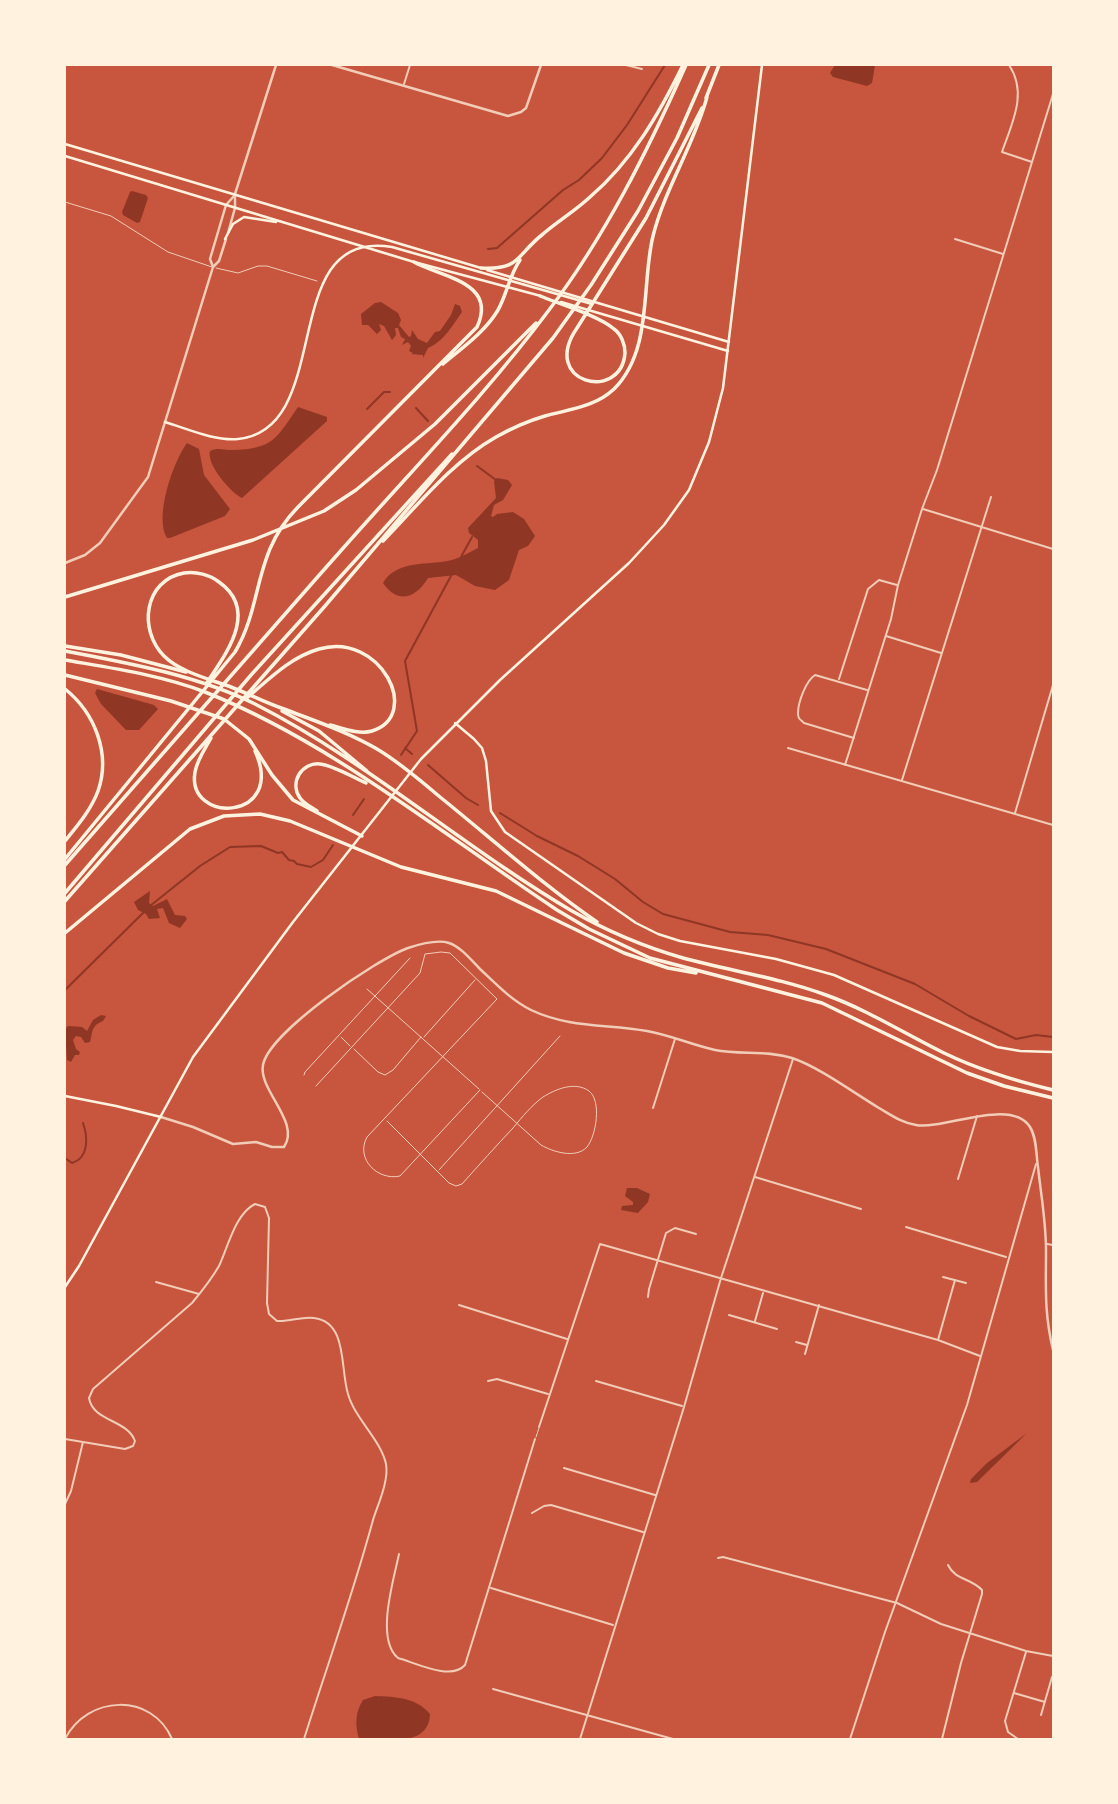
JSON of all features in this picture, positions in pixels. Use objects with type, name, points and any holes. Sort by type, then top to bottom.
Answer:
[{"type":"highway","points":[[481,268],[500,269],[510,266],[615,173],[646,133],[684,65]]},
{"type":"highway","points":[[65,865],[477,397],[550,309],[620,200],[649,145],[684,65]]},
{"type":"highway","points":[[65,901],[174,775],[261,683],[545,348],[611,255],[668,156],[709,65]]},
{"type":"highway","points":[[357,568],[473,452],[495,437],[526,422],[588,405],[611,391],[623,378],[638,347],[649,255],[656,223],[719,65]]},
{"type":"highway","points":[[540,296],[601,321],[619,334],[624,355],[619,368],[610,377],[600,382],[591,382],[579,377],[566,357],[568,342],[646,218],[707,97]]},
{"type":"highway","points":[[416,387],[491,322],[500,307],[510,279],[534,242]]},
{"type":"highway","points":[[220,667],[235,652],[247,629],[267,553],[282,526],[477,327],[482,308],[479,296],[470,287],[414,262]]},
{"type":"highway","points":[[65,597],[253,540],[324,511],[356,490],[435,424],[550,309]]},
{"type":"highway","points":[[65,893],[251,675],[447,458],[457,451]]},
{"type":"highway","points":[[65,859],[198,698],[220,667],[237,633],[235,602],[225,586],[208,576],[193,572],[175,576],[159,587],[150,603],[147,614],[149,633],[165,657],[202,676],[268,703],[322,723],[377,749],[411,773],[549,886],[604,926]]},
{"type":"highway","points":[[261,683],[294,660],[320,648],[333,646],[361,652],[382,666],[394,699],[391,713],[382,727],[367,732],[322,723]]},
{"type":"highway","points":[[65,649],[144,660],[202,676]]},
{"type":"highway","points":[[65,649],[153,669],[210,686],[253,703],[327,747],[570,910],[604,926],[681,957],[788,983],[828,996],[852,1005],[953,1057],[1012,1079],[1053,1090]]},
{"type":"highway","points":[[65,660],[160,679],[202,691],[281,728],[408,808],[527,891],[589,929],[650,958],[822,1003],[957,1069],[1004,1086],[1053,1098]]},
{"type":"highway","points":[[65,675],[160,698],[224,719],[249,739],[287,794],[299,804],[362,836]]},
{"type":"highway","points":[[65,689],[92,721],[98,736],[102,764],[98,791],[65,841]]},
{"type":"highway","points":[[268,703],[319,731],[345,751],[370,776]]},
{"type":"highway","points":[[215,732],[194,775],[199,794],[216,807],[237,808],[249,803],[259,790],[262,780],[261,765],[249,739]]},
{"type":"highway","points":[[331,820],[299,797],[296,782],[304,769],[322,764],[377,788]]},
{"type":"highway","points":[[65,933],[176,838],[206,821],[233,815],[260,814],[313,830],[422,874],[496,891],[624,953],[668,968],[703,974]]},
{"type":"main road","points":[[65,1287],[193,1057],[293,922],[411,773],[455,723],[629,562],[680,506],[699,468],[717,416],[728,351],[762,65]]},
{"type":"main road","points":[[65,144],[481,268],[510,279]]},
{"type":"main road","points":[[65,156],[414,262],[728,351]]},
{"type":"main road","points":[[225,239],[233,224],[244,217],[289,225]]},
{"type":"main road","points":[[165,422],[215,437],[234,439],[256,434],[270,426],[282,414],[289,399],[320,292],[333,267],[352,252],[377,246],[398,249],[602,304],[729,342]]},
{"type":"main road","points":[[455,723],[482,748],[486,761],[491,811],[505,832],[636,923],[680,942],[786,961],[834,975],[997,1047],[1053,1052]]},
{"type":"main road","points":[[65,1096],[161,1117]]},
{"type":"street","points":[[65,563],[85,555],[97,546],[139,491],[150,471],[213,267],[219,261],[235,208],[235,194],[276,65]]},
{"type":"street","points":[[332,65],[499,114],[514,115],[529,103],[541,65]]},
{"type":"street","points":[[404,86],[410,65]]},
{"type":"street","points":[[626,65],[642,69]]},
{"type":"street","points":[[1009,65],[1018,83],[1019,96],[1002,152],[1032,162]]},
{"type":"street","points":[[845,765],[886,636],[898,585],[937,470],[1053,94]]},
{"type":"street","points":[[213,267],[210,259],[226,205],[235,194]]},
{"type":"street","points":[[955,239],[1004,254]]},
{"type":"street","points":[[902,780],[991,497]]},
{"type":"street","points":[[922,509],[1053,549]]},
{"type":"street","points":[[839,681],[867,593],[873,583],[882,580],[898,585]]},
{"type":"street","points":[[886,636],[942,654]]},
{"type":"street","points":[[853,738],[807,724],[799,718],[798,712],[807,683],[812,677],[820,675],[868,690]]},
{"type":"street","points":[[1014,814],[1053,685]]},
{"type":"street","points":[[788,748],[1053,825]]},
{"type":"street","points":[[161,1117],[193,1126],[233,1144],[256,1142],[272,1147],[285,1146],[288,1129],[262,1075],[267,1053],[290,1027],[358,975],[403,950],[433,942],[447,942],[454,945],[508,995],[532,1010],[554,1019],[568,1023],[648,1031],[728,1052],[767,1053],[793,1058],[906,1123],[928,1126],[977,1116],[1009,1115],[1024,1121],[1033,1134],[1037,1160],[1046,1244],[1044,1296],[1053,1350]]},
{"type":"street","points":[[653,1108],[677,1039]]},
{"type":"street","points":[[580,1739],[684,1407],[721,1278],[793,1058]]},
{"type":"street","points":[[958,1179],[977,1116]]},
{"type":"street","points":[[850,1739],[967,1405],[1037,1160]]},
{"type":"street","points":[[755,1177],[861,1209]]},
{"type":"street","points":[[65,1439],[130,1448],[135,1441],[131,1432],[96,1412],[89,1402],[93,1389],[184,1311],[200,1294],[218,1267],[244,1212],[255,1204],[265,1207],[269,1218],[269,1314],[277,1321],[311,1318],[327,1321],[333,1326],[339,1340],[349,1398],[355,1413],[385,1460],[385,1476],[368,1539],[304,1739]]},
{"type":"street","points":[[906,1227],[1007,1258]]},
{"type":"street","points":[[649,1297],[666,1233],[675,1228],[696,1234]]},
{"type":"street","points":[[539,1427],[600,1244],[938,1339],[981,1356]]},
{"type":"street","points":[[1046,1244],[1053,1245]]},
{"type":"street","points":[[943,1277],[966,1283]]},
{"type":"street","points":[[938,1339],[955,1280]]},
{"type":"street","points":[[156,1282],[200,1294]]},
{"type":"street","points":[[754,1322],[764,1291]]},
{"type":"street","points":[[459,1305],[568,1339]]},
{"type":"street","points":[[805,1353],[819,1305]]},
{"type":"street","points":[[730,1315],[777,1329]]},
{"type":"street","points":[[796,1342],[808,1345]]},
{"type":"street","points":[[488,1381],[497,1379],[549,1394]]},
{"type":"street","points":[[596,1381],[684,1407]]},
{"type":"street","points":[[398,1554],[387,1601],[389,1638],[394,1656],[448,1672],[460,1671],[465,1665],[490,1588],[535,1439]]},
{"type":"street","points":[[65,1504],[83,1443]]},
{"type":"street","points":[[564,1468],[656,1495]]},
{"type":"street","points":[[532,1513],[551,1505],[644,1533]]},
{"type":"street","points":[[718,1558],[723,1557],[897,1603],[941,1624],[1026,1651],[1053,1656]]},
{"type":"street","points":[[942,1739],[982,1590],[972,1582],[955,1576],[948,1565]]},
{"type":"street","points":[[490,1588],[614,1625]]},
{"type":"street","points":[[1018,1739],[1008,1732],[1004,1721],[1026,1651]]},
{"type":"street","points":[[1041,1715],[1052,1677]]},
{"type":"street","points":[[493,1689],[673,1739]]},
{"type":"street","points":[[1013,1692],[1045,1702]]},
{"type":"street","points":[[65,1739],[70,1729],[86,1714],[103,1706],[121,1704],[150,1713],[166,1728],[172,1739]]},
{"type":"lane","points":[[65,202],[111,216],[168,252],[213,267],[238,273],[258,266],[267,266],[317,281]]},
{"type":"lane","points":[[316,1086],[420,973],[425,954],[441,952],[450,953],[497,999],[367,1137],[364,1144],[365,1157],[373,1170],[388,1177],[398,1177],[480,1090]]},
{"type":"lane","points":[[304,1075],[410,958]]},
{"type":"lane","points":[[339,1036],[385,1075],[393,1070],[476,979]]},
{"type":"lane","points":[[367,989],[497,1105],[517,1123],[541,1145],[566,1153],[585,1149],[594,1129],[596,1106],[590,1092],[575,1086],[555,1091],[536,1103],[517,1123],[462,1184],[456,1186],[437,1172],[385,1119]]},
{"type":"lane","points":[[437,1172],[561,1036]]},
{"type":"lane","points":[[535,1439],[539,1427]]},
{"type":"shaded area","points":[[835,65],[875,65],[872,83],[867,86],[833,77],[830,73]]},
{"type":"shaded area","points":[[132,191],[148,198],[140,222],[137,223],[122,212]]},
{"type":"shaded area","points":[[381,302],[398,313],[401,320],[399,325],[409,337],[412,330],[418,339],[427,343],[435,332],[440,331],[455,304],[460,306],[462,312],[443,337],[428,348],[423,358],[423,355],[411,354],[413,353],[409,351],[411,346],[408,342],[402,345],[405,339],[401,337],[398,328],[395,328],[396,335],[392,340],[384,326],[379,324],[381,330],[377,334],[368,325],[362,325],[361,314],[375,303]]},
{"type":"shaded area","points":[[298,407],[327,417],[327,421],[242,498],[237,495],[215,470],[210,451],[246,449],[265,444],[278,434]]},
{"type":"shaded area","points":[[187,443],[199,449],[204,475],[230,509],[225,516],[167,538],[164,529],[164,504],[171,476]]},
{"type":"shaded area","points":[[497,478],[508,480],[512,485],[503,500],[494,505],[491,516],[513,512],[524,519],[535,536],[528,546],[519,550],[509,580],[495,590],[475,586],[456,575],[428,578],[418,590],[407,596],[389,590],[383,583],[396,570],[452,560],[478,548],[478,540],[469,533],[468,528],[496,498],[494,481]]},
{"type":"shaded area","points":[[97,689],[154,705],[158,709],[139,730],[126,730],[101,704],[95,693]]},
{"type":"shaded area","points":[[150,891],[149,903],[153,906],[167,899],[175,915],[185,916],[187,919],[180,928],[169,923],[163,908],[157,909],[160,918],[149,919],[138,910],[134,902]]},
{"type":"shaded area","points":[[101,1015],[106,1016],[94,1027],[90,1042],[85,1043],[81,1037],[76,1036],[73,1040],[79,1055],[75,1055],[71,1062],[67,1060],[65,1029],[68,1026],[82,1027],[87,1031],[93,1020]]},
{"type":"shaded area","points":[[627,1188],[637,1188],[650,1194],[648,1202],[638,1213],[621,1210],[622,1206],[633,1205],[625,1196]]},
{"type":"shaded area","points":[[1027,1433],[977,1482],[970,1483],[987,1463]]},
{"type":"shaded area","points":[[375,1696],[405,1699],[418,1704],[430,1714],[428,1725],[422,1733],[403,1740],[359,1739],[356,1724],[358,1710],[363,1700]]},
{"type":"waterway","points":[[488,249],[497,248],[602,158],[627,125],[665,65]]},
{"type":"waterway","points":[[367,409],[384,392],[390,392]]},
{"type":"waterway","points":[[416,408],[428,421]]},
{"type":"waterway","points":[[477,466],[496,480]]},
{"type":"waterway","points":[[461,557],[472,537]]},
{"type":"waterway","points":[[401,755],[417,731],[405,661],[452,574]]},
{"type":"waterway","points":[[405,748],[412,754]]},
{"type":"waterway","points":[[428,765],[478,805]]},
{"type":"waterway","points":[[353,815],[364,799]]},
{"type":"waterway","points":[[500,813],[537,836],[578,856],[663,914],[730,932],[768,935],[826,949],[915,984],[969,1016],[1016,1039],[1036,1035],[1053,1037]]},
{"type":"waterway","points":[[150,906],[200,866],[230,847],[261,846],[282,852],[297,864],[311,867],[323,860],[333,845]]},
{"type":"waterway","points":[[65,990],[144,912]]},
{"type":"waterway","points":[[65,1158],[72,1163],[82,1157],[86,1146],[83,1123]]}]
